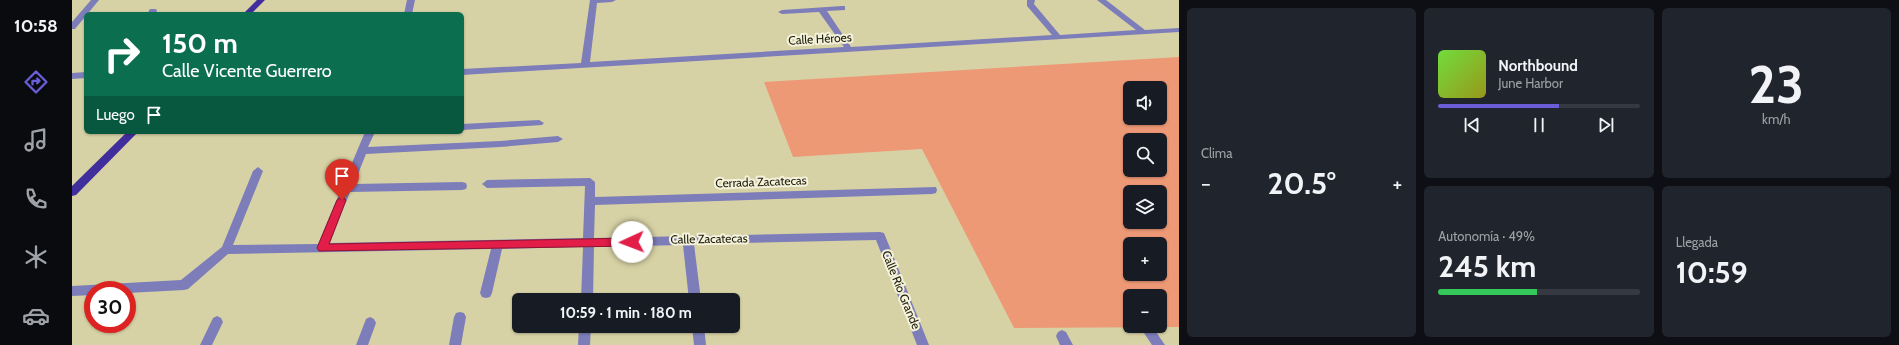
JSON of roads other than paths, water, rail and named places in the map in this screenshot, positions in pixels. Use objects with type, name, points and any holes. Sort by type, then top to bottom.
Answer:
[{"type":"main road","points":[[249,12],[261,0]]},
{"type":"main road","points":[[72,192],[131,134]]},
{"type":"street","points":[[85,12],[95,0]]},
{"type":"street","points":[[408,12],[411,0]]},
{"type":"street","points":[[585,65],[594,0],[612,0]]},
{"type":"street","points":[[1031,0],[1030,4],[1058,37]]},
{"type":"street","points":[[1101,0],[1143,32]]},
{"type":"street","points":[[782,12],[842,8]]},
{"type":"street","points":[[822,10],[849,50]]},
{"type":"street","points":[[72,27],[84,13]]},
{"type":"street","name":"Calle Héroes","points":[[464,72],[1179,30]]},
{"type":"street","points":[[72,76],[84,75]]},
{"type":"street","points":[[464,127],[539,123]]},
{"type":"street","points":[[322,248],[369,134]]},
{"type":"street","points":[[362,151],[500,144],[558,139]]},
{"type":"street","points":[[72,291],[184,285],[226,250],[258,170]]},
{"type":"street","points":[[487,184],[590,182],[590,243],[587,293]]},
{"type":"street","points":[[346,188],[462,186]]},
{"type":"street","name":"Cerrada Zacatecas","points":[[590,201],[932,190]]},
{"type":"street","name":"Calle Zacatecas","points":[[226,250],[880,236]]},
{"type":"street","name":"Calle Río Grande","points":[[880,236],[923,345]]},
{"type":"street","points":[[688,240],[694,293]]},
{"type":"street","points":[[486,293],[497,245]]},
{"type":"street","points":[[455,345],[460,317]]},
{"type":"street","points":[[206,345],[217,322]]},
{"type":"street","points":[[362,345],[370,323]]},
{"type":"street","points":[[584,345],[585,333]]},
{"type":"street","points":[[699,333],[700,345]]},
{"type":"street","points":[[1150,333],[1159,345]]}]
